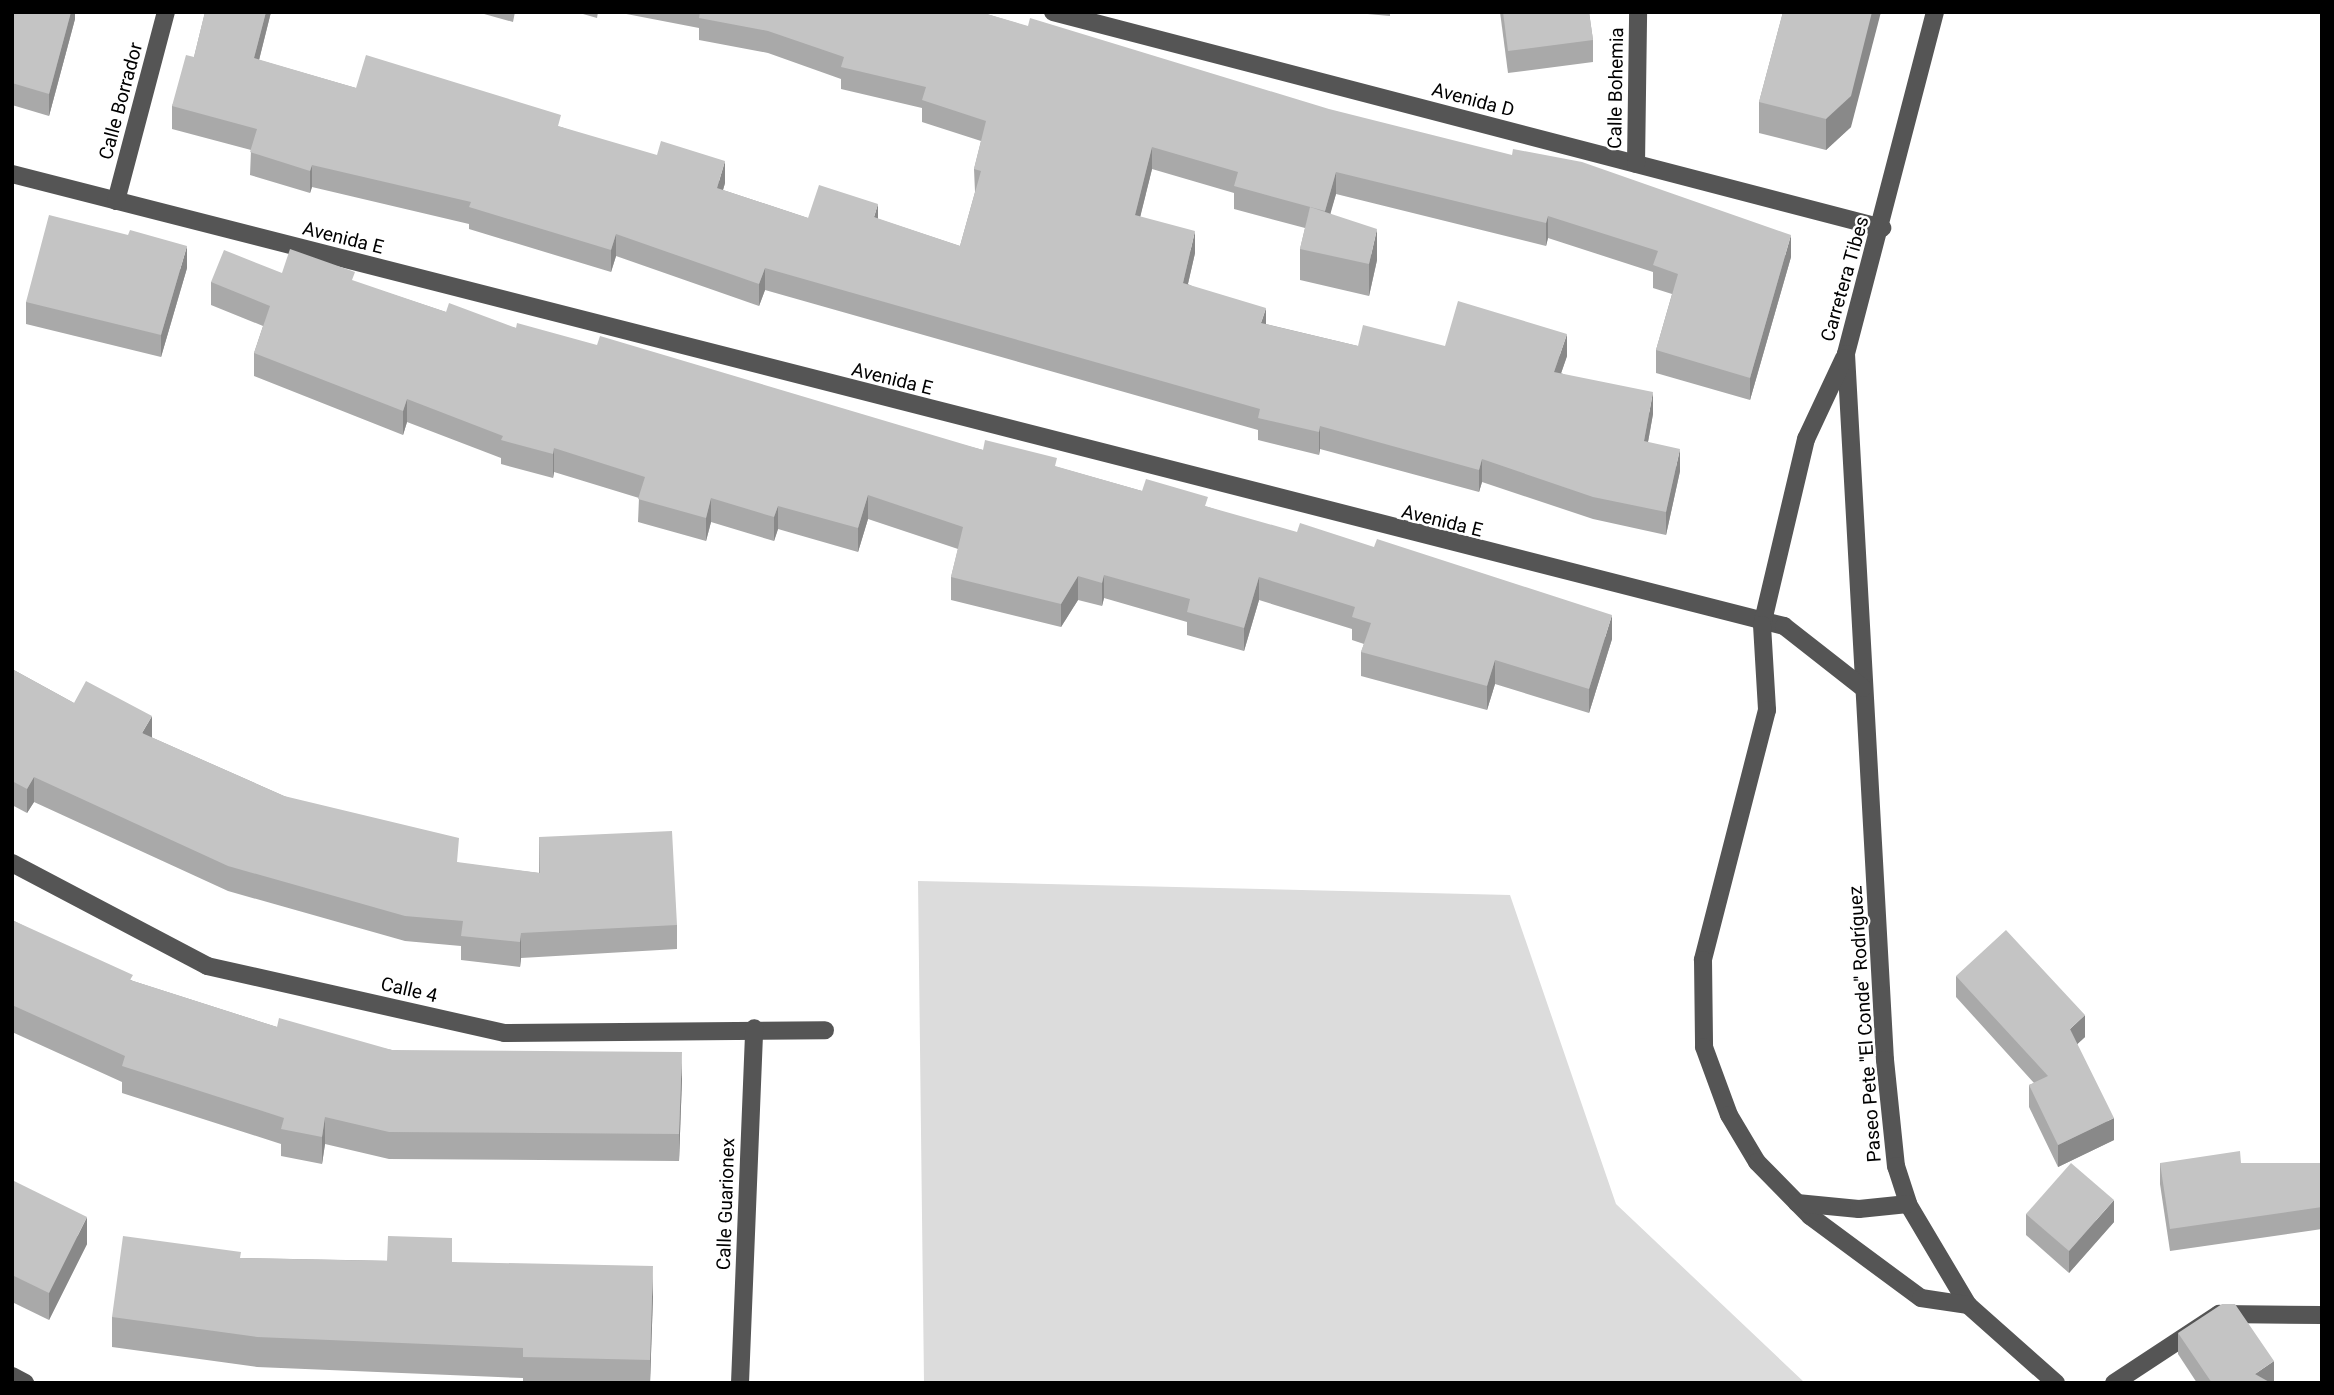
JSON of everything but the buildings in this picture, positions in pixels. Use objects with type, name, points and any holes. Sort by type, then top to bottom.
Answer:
[{"type":"street","name":"Calle Borrador","points":[[117,201],[166,12]]},
{"type":"street","name":"Avenida D","points":[[1053,12],[1882,228]]},
{"type":"street","points":[[1126,31],[1128,12]]},
{"type":"street","name":"Calle Bohemia","points":[[1636,164],[1638,12]]},
{"type":"street","name":"Carretera Tibes","points":[[1863,688],[1846,354],[1882,228],[1935,12]]},
{"type":"street","name":"Avenida E","points":[[12,174],[1762,625],[1784,626],[1863,688]]},
{"type":"street","points":[[1846,354],[1806,439],[1762,625],[1767,710],[1703,960],[1704,1047],[1729,1115],[1757,1161],[1797,1203],[1921,1298],[1968,1305]]},
{"type":"street","name":"Paseo Pete \"El Conde\" Rodríguez","points":[[1863,688],[1885,1059],[1896,1166],[1908,1205],[1968,1305],[2056,1383]]},
{"type":"street","name":"Calle 4","points":[[12,863],[207,966],[491,1030],[825,1030]]},
{"type":"street","name":"Calle Guarionex","points":[[740,1383],[754,1028]]},
{"type":"street","points":[[1797,1203],[1858,1209],[1908,1205]]},
{"type":"street","points":[[2113,1383],[2218,1314],[2322,1315]]},
{"type":"street","points":[[12,1376],[25,1383]]},
{"type":"shaded area","points":[[918,881],[1510,895],[1616,1204],[1805,1383],[924,1383]]}]
